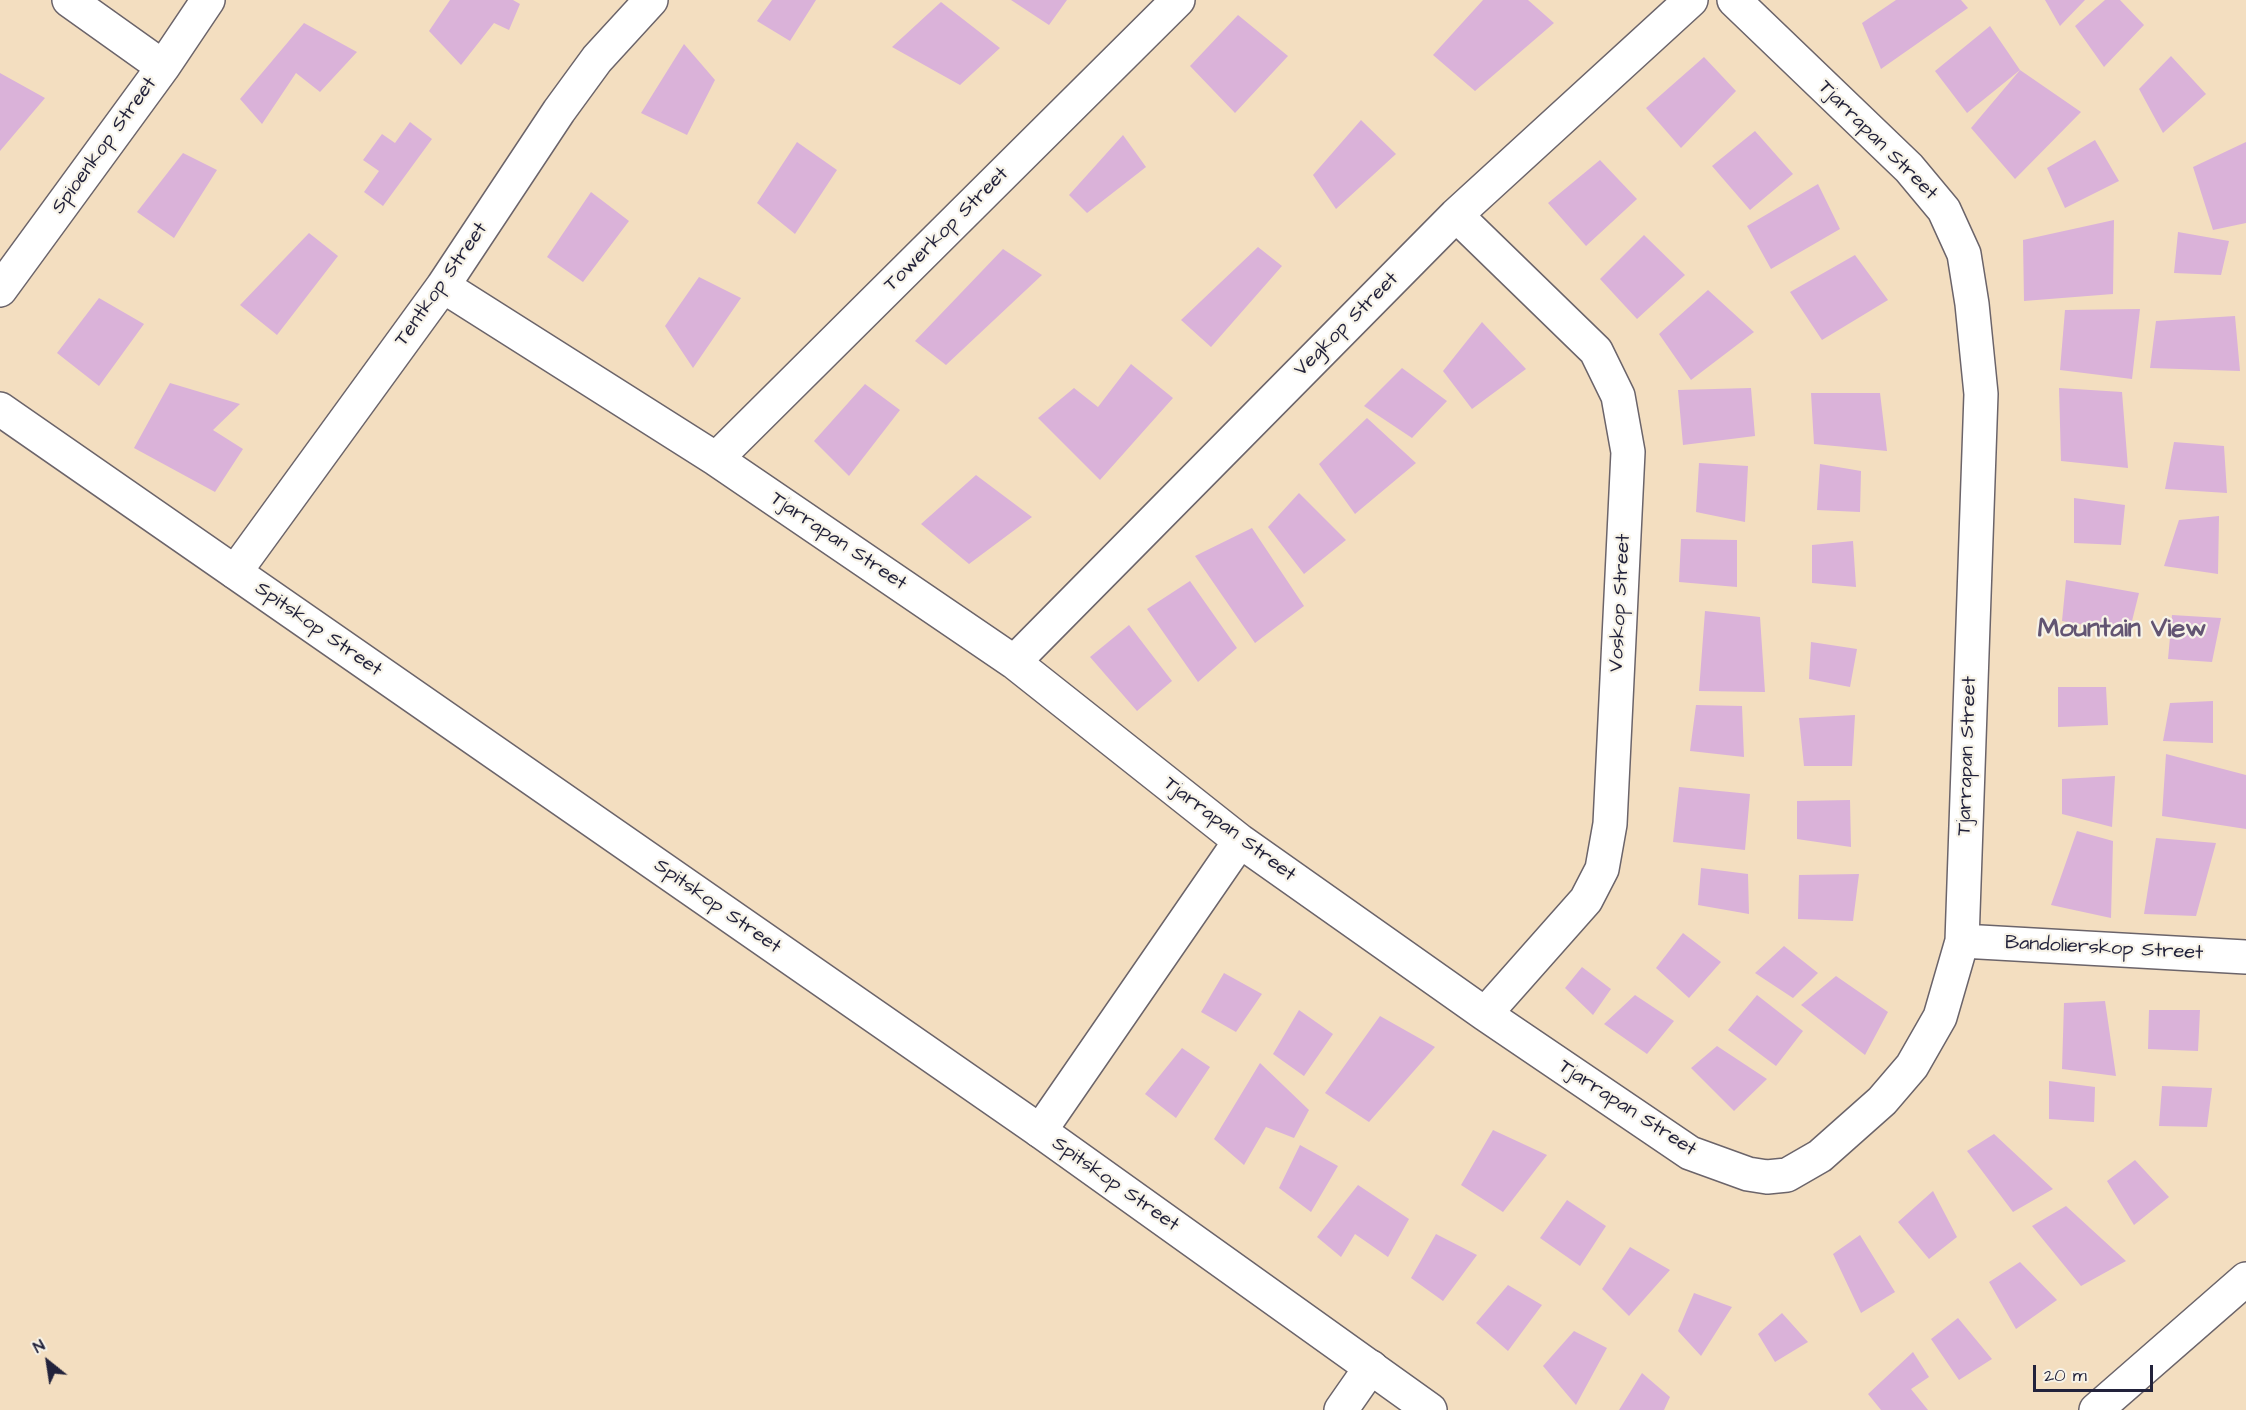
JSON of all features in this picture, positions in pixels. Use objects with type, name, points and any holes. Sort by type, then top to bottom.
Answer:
[{"type":"street","points":[[69,0],[163,67]]},
{"type":"street","name":"Spioenkop Street","points":[[0,290],[163,67],[208,0]]},
{"type":"street","name":"Tentkop Street","points":[[235,573],[442,286],[559,111],[597,59],[651,0]]},
{"type":"street","name":"Towerkop Street","points":[[716,459],[1178,0]]},
{"type":"street","name":"Vegkop Street","points":[[1014,662],[1456,215],[1691,0]]},
{"type":"street","name":"Tjarrapan Street","points":[[442,286],[716,459],[1014,662],[1240,841],[1485,1014],[1690,1153],[1748,1174],[1767,1177],[1787,1175],[1820,1156],[1882,1101],[1912,1066],[1940,1017],[1962,940],[1981,394],[1972,304],[1964,254],[1944,210],[1909,168],[1734,0]]},
{"type":"street","name":"Voskop Street","points":[[1456,215],[1596,351],[1618,396],[1628,452],[1610,824],[1602,869],[1587,900],[1485,1014]]},
{"type":"street","name":"Spitskop Street","points":[[0,409],[1040,1131],[1430,1410]]},
{"type":"street","points":[[1040,1131],[1240,841]]},
{"type":"street","name":"Bandolierskop Street","points":[[1962,940],[2246,957]]},
{"type":"street","points":[[2096,1410],[2246,1279]]},
{"type":"street","points":[[1341,1410],[1371,1367]]},
{"type":"building","points":[[450,0],[513,0],[520,4],[509,30],[494,23],[461,65],[429,31]]},
{"type":"building","points":[[772,0],[816,0],[790,41],[757,21]]},
{"type":"building","points":[[1011,0],[1067,0],[1049,25]]},
{"type":"building","points":[[1483,0],[1528,0],[1554,23],[1475,91],[1433,55]]},
{"type":"building","points":[[1896,0],[1961,0],[1968,8],[1881,69],[1862,23]]},
{"type":"building","points":[[2045,0],[2085,0],[2060,26]]},
{"type":"building","points":[[2105,0],[2120,0],[2144,25],[2104,67],[2075,26]]},
{"type":"building","points":[[941,2],[1000,48],[960,85],[892,47]]},
{"type":"building","points":[[1238,15],[1288,56],[1235,113],[1190,66]]},
{"type":"building","points":[[304,23],[357,52],[320,92],[296,73],[262,124],[240,99]]},
{"type":"building","points":[[1990,26],[2020,70],[1967,113],[1935,71]]},
{"type":"building","points":[[684,44],[715,80],[687,135],[641,113]]},
{"type":"building","points":[[2171,56],[2206,94],[2163,133],[2139,89]]},
{"type":"building","points":[[1704,57],[1736,91],[1681,148],[1646,108]]},
{"type":"building","points":[[2020,70],[2081,112],[2015,179],[1971,128]]},
{"type":"building","points":[[0,73],[45,98],[0,151]]},
{"type":"building","points":[[1361,120],[1396,154],[1336,209],[1313,175]]},
{"type":"building","points":[[410,122],[432,139],[383,206],[364,192],[379,171],[363,160],[382,134],[395,143]]},
{"type":"building","points":[[1755,131],[1793,174],[1750,210],[1712,166]]},
{"type":"building","points":[[1123,135],[1146,167],[1087,213],[1069,195]]},
{"type":"building","points":[[2095,140],[2119,181],[2065,208],[2047,168]]},
{"type":"building","points":[[797,142],[837,170],[795,234],[757,203]]},
{"type":"building","points":[[2246,142],[2246,223],[2213,230],[2193,167]]},
{"type":"building","points":[[183,153],[217,170],[174,238],[137,212]]},
{"type":"building","points":[[1600,160],[1637,199],[1586,246],[1548,203]]},
{"type":"building","points":[[1818,184],[1840,229],[1771,269],[1747,226]]},
{"type":"building","points":[[591,192],[629,221],[583,282],[547,257]]},
{"type":"building","points":[[2114,220],[2113,294],[2024,301],[2023,240]]},
{"type":"building","points":[[2178,232],[2229,241],[2221,275],[2174,273]]},
{"type":"building","points":[[309,233],[338,256],[277,335],[240,305]]},
{"type":"building","points":[[1644,235],[1685,275],[1637,319],[1600,279]]},
{"type":"building","points":[[1258,247],[1282,266],[1211,347],[1181,320]]},
{"type":"building","points":[[1003,249],[1042,275],[946,365],[915,341]]},
{"type":"building","points":[[1855,255],[1888,300],[1822,340],[1790,292]]},
{"type":"building","points":[[699,277],[741,298],[693,368],[665,326]]},
{"type":"building","points":[[1708,290],[1754,332],[1691,380],[1659,334]]},
{"type":"building","points":[[99,298],[144,324],[99,386],[57,353]]},
{"type":"building","points":[[2140,309],[2132,379],[2060,370],[2065,310]]},
{"type":"building","points":[[2235,316],[2240,371],[2150,368],[2156,321]]},
{"type":"building","points":[[1482,322],[1526,369],[1472,409],[1443,371]]},
{"type":"building","points":[[1131,364],[1173,398],[1100,480],[1038,418],[1074,388],[1098,407]]},
{"type":"building","points":[[1402,368],[1447,401],[1412,438],[1364,406]]},
{"type":"building","points":[[170,383],[240,404],[213,430],[243,449],[215,492],[134,448]]},
{"type":"building","points":[[865,384],[900,410],[849,476],[814,441]]},
{"type":"building","points":[[1751,388],[1755,436],[1683,445],[1678,390]]},
{"type":"building","points":[[2059,388],[2122,392],[2128,468],[2061,461]]},
{"type":"building","points":[[1811,393],[1880,393],[1887,451],[1814,444]]},
{"type":"building","points":[[1367,418],[1416,463],[1355,514],[1319,464]]},
{"type":"building","points":[[2174,442],[2224,446],[2227,493],[2165,489]]},
{"type":"building","points":[[1699,463],[1748,466],[1745,522],[1696,512]]},
{"type":"building","points":[[1820,464],[1861,471],[1860,512],[1817,510]]},
{"type":"building","points":[[976,475],[1032,517],[969,564],[921,524]]},
{"type":"building","points":[[1299,493],[1346,540],[1304,574],[1268,527]]},
{"type":"building","points":[[2074,498],[2125,505],[2121,545],[2074,543]]},
{"type":"building","points":[[2219,516],[2218,574],[2164,566],[2179,520]]},
{"type":"building","points":[[1252,528],[1304,606],[1255,643],[1195,556]]},
{"type":"building","points":[[1681,539],[1737,540],[1737,587],[1679,582]]},
{"type":"building","points":[[1853,541],[1856,587],[1812,583],[1812,545]]},
{"type":"building","points":[[2066,580],[2139,593],[2129,633],[2062,621]]},
{"type":"building","points":[[1190,581],[1237,648],[1198,682],[1147,609]]},
{"type":"building","points":[[1705,611],[1760,617],[1765,692],[1699,691]]},
{"type":"building","points":[[2172,615],[2221,618],[2212,662],[2168,659]]},
{"type":"building","points":[[1129,625],[1172,681],[1137,711],[1090,657]]},
{"type":"building","points":[[1811,642],[1857,649],[1850,687],[1809,679]]},
{"type":"building","points":[[2058,687],[2106,687],[2108,725],[2058,727]]},
{"type":"building","points":[[2213,701],[2213,743],[2163,741],[2170,703]]},
{"type":"building","points":[[1696,705],[1742,706],[1744,757],[1690,751]]},
{"type":"building","points":[[1855,715],[1852,766],[1804,766],[1799,718]]},
{"type":"building","points":[[2166,754],[2246,775],[2246,829],[2162,816]]},
{"type":"building","points":[[2115,776],[2112,827],[2062,814],[2062,779]]},
{"type":"building","points":[[1679,787],[1750,794],[1745,850],[1673,842]]},
{"type":"building","points":[[1850,800],[1851,847],[1797,839],[1797,801]]},
{"type":"building","points":[[2077,831],[2113,841],[2111,918],[2051,905]]},
{"type":"building","points":[[2156,838],[2216,843],[2196,916],[2144,914]]},
{"type":"building","points":[[1701,868],[1748,874],[1749,914],[1698,905]]},
{"type":"building","points":[[1859,874],[1853,921],[1798,919],[1799,875]]},
{"type":"building","points":[[1683,933],[1721,962],[1689,998],[1656,968]]},
{"type":"building","points":[[1784,946],[1818,973],[1793,998],[1755,973]]},
{"type":"building","points":[[1582,967],[1611,989],[1593,1015],[1565,988]]},
{"type":"building","points":[[1224,973],[1262,994],[1236,1032],[1201,1012]]},
{"type":"building","points":[[1836,976],[1888,1012],[1865,1055],[1801,1005]]},
{"type":"building","points":[[1635,995],[1674,1021],[1647,1054],[1604,1024]]},
{"type":"building","points":[[1757,995],[1803,1031],[1776,1066],[1728,1030]]},
{"type":"building","points":[[2105,1001],[2116,1076],[2062,1069],[2064,1003]]},
{"type":"building","points":[[1299,1010],[1333,1034],[1304,1076],[1273,1054]]},
{"type":"building","points":[[2149,1010],[2200,1010],[2198,1051],[2148,1049]]},
{"type":"building","points":[[1380,1016],[1435,1047],[1369,1122],[1325,1093]]},
{"type":"building","points":[[1717,1046],[1767,1079],[1734,1111],[1691,1068]]},
{"type":"building","points":[[1182,1048],[1210,1067],[1176,1118],[1145,1094]]},
{"type":"building","points":[[1260,1063],[1309,1110],[1294,1138],[1266,1127],[1244,1165],[1214,1139]]},
{"type":"building","points":[[2049,1081],[2095,1087],[2094,1122],[2049,1119]]},
{"type":"building","points":[[2162,1086],[2212,1088],[2207,1127],[2159,1126]]},
{"type":"building","points":[[1493,1130],[1547,1155],[1503,1212],[1461,1185]]},
{"type":"building","points":[[1994,1134],[2053,1189],[2013,1212],[1967,1151]]},
{"type":"building","points":[[1300,1145],[1338,1166],[1311,1212],[1279,1188]]},
{"type":"building","points":[[2135,1160],[2169,1197],[2134,1225],[2107,1181]]},
{"type":"building","points":[[1358,1185],[1409,1219],[1388,1257],[1355,1234],[1341,1257],[1317,1237]]},
{"type":"building","points":[[1933,1191],[1957,1237],[1929,1259],[1898,1222]]},
{"type":"building","points":[[1567,1200],[1606,1226],[1580,1266],[1540,1238]]},
{"type":"building","points":[[2066,1206],[2126,1261],[2081,1286],[2032,1226]]},
{"type":"building","points":[[1436,1234],[1477,1255],[1443,1301],[1411,1278]]},
{"type":"building","points":[[1860,1235],[1895,1292],[1861,1313],[1833,1254]]},
{"type":"building","points":[[1630,1247],[1670,1270],[1629,1316],[1602,1289]]},
{"type":"building","points":[[2020,1262],[2057,1300],[2016,1329],[1989,1282]]},
{"type":"building","points":[[1508,1285],[1542,1305],[1508,1351],[1476,1323]]},
{"type":"building","points":[[1694,1293],[1732,1307],[1701,1356],[1678,1331]]},
{"type":"building","points":[[1782,1313],[1808,1342],[1775,1362],[1758,1334]]},
{"type":"building","points":[[1958,1318],[1992,1359],[1959,1380],[1931,1339]]},
{"type":"building","points":[[1574,1331],[1607,1348],[1576,1405],[1543,1366]]},
{"type":"building","points":[[1913,1352],[1929,1377],[1911,1389],[1928,1410],[1881,1410],[1868,1394]]},
{"type":"building","points":[[1642,1373],[1670,1397],[1664,1410],[1619,1410]]},
{"type":"district","name":"Mountain View","points":[[2122,631]]}]
